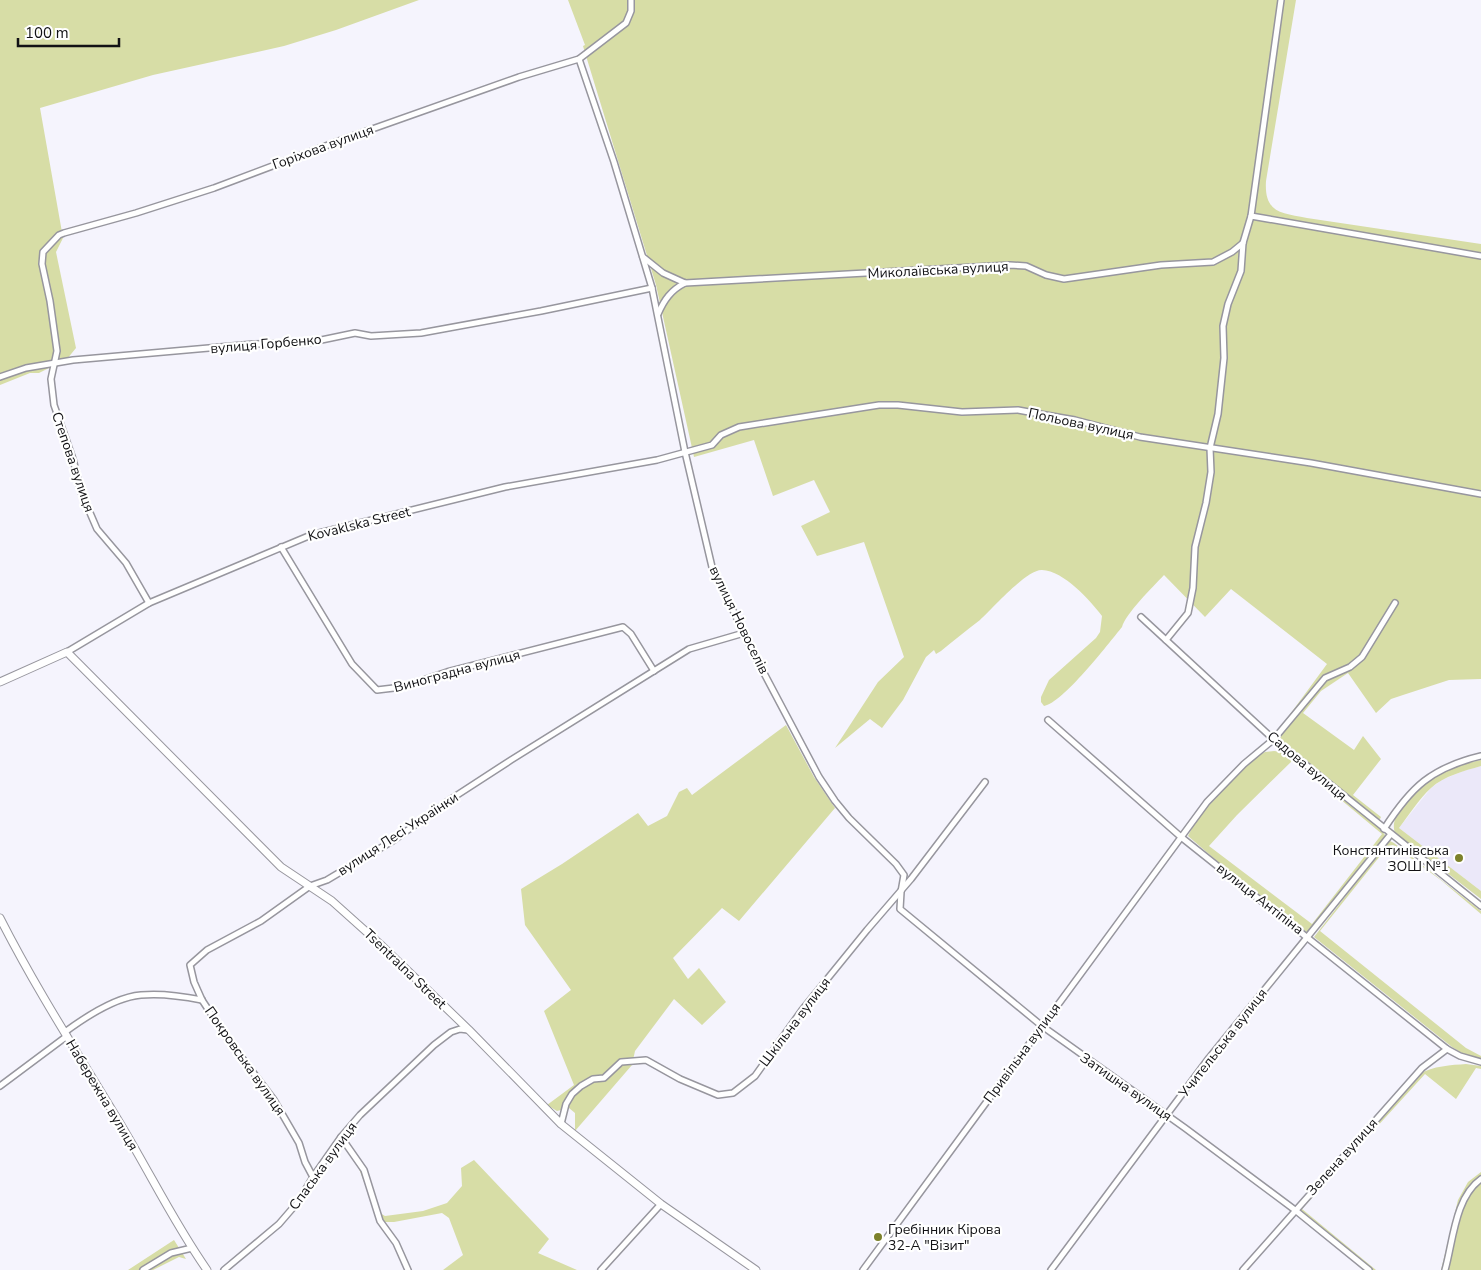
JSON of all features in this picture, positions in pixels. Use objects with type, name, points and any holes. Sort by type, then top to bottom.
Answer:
[{"type":"street","name":"Горіхова вулиця","points":[[46,249],[59,235],[64,233],[136,213],[214,188],[344,139],[579,59],[626,23],[632,11],[631,0]]},
{"type":"street","points":[[1166,640],[1188,612],[1193,588],[1195,547],[1206,503],[1211,472],[1210,448],[1218,414],[1224,358],[1223,326],[1228,304],[1241,271],[1243,243],[1251,216],[1281,0]]},
{"type":"street","name":"вулиця Новоселів","points":[[579,59],[614,162],[652,288],[685,452],[712,567],[819,777],[834,801],[848,818],[896,864],[904,875],[901,892]]},
{"type":"street","points":[[1251,216],[1481,256]]},
{"type":"street","name":"Миколаївська вулиця","points":[[643,257],[663,273],[685,283],[1010,265],[1026,266],[1064,279],[1161,265],[1213,262],[1232,252],[1243,243]]},
{"type":"street","name":"Степова вулиця","points":[[46,249],[43,252],[42,258],[57,350],[51,379],[54,405],[73,459],[81,492],[97,529],[126,563],[149,603]]},
{"type":"street","points":[[658,314],[670,293],[685,283]]},
{"type":"street","name":"вулиця Горбенко","points":[[0,378],[26,368],[73,360],[254,344],[307,343],[355,333],[371,336],[421,333],[652,288]]},
{"type":"street","name":"Польова вулиця","points":[[685,452],[712,445],[721,435],[740,427],[880,405],[898,405],[962,412],[1018,410],[1075,420],[1140,437],[1311,463],[1481,494]]},
{"type":"street","name":"Kovaklska Street","points":[[0,682],[67,652],[149,603],[311,535],[505,487],[657,460],[685,452]]},
{"type":"street","name":"Виноградна вулиця","points":[[281,547],[352,664],[376,690],[402,688],[447,672],[623,627],[631,634],[654,671]]},
{"type":"street","name":"Привільна вулиця","points":[[863,1270],[1207,802],[1244,764],[1274,739],[1325,678],[1350,667],[1362,657],[1395,603]]},
{"type":"street","name":"Садова вулиця","points":[[1141,617],[1274,739],[1481,906]]},
{"type":"street","name":"вулиця Лесі Українки","points":[[202,1000],[194,982],[190,965],[207,950],[261,921],[310,886],[327,880],[394,840],[511,760],[689,649],[744,633]]},
{"type":"street","name":"Tsentralna Street","points":[[67,652],[280,867],[332,902],[380,944],[469,1030],[561,1124],[661,1204],[756,1270]]},
{"type":"street","name":"вулиця Антіпіна","points":[[1048,720],[1181,837],[1447,1048],[1460,1056],[1481,1062]]},
{"type":"street","points":[[1384,829],[1403,801],[1419,784],[1440,770],[1481,756]]},
{"type":"street","name":"Шкільна вулиця","points":[[561,1124],[566,1104],[572,1094],[581,1086],[593,1080],[604,1078],[621,1062],[646,1060],[680,1079],[718,1094],[733,1093],[755,1076],[802,1010],[867,930],[901,892],[985,782]]},
{"type":"street","name":"Учительська вулиця","points":[[1051,1270],[1209,1058],[1391,834]]},
{"type":"street","name":"Затишна вулиця","points":[[901,892],[900,909],[1042,1026],[1185,1128],[1295,1210],[1369,1270]]},
{"type":"street","name":"Набережна вулиця","points":[[0,918],[66,1034],[154,1180],[192,1248],[207,1270]]},
{"type":"street","points":[[0,1086],[88,1016],[117,1002],[139,995],[182,995],[202,1000]]},
{"type":"street","name":"Покровська вулиця","points":[[202,1000],[227,1038],[274,1100],[299,1143],[305,1162],[313,1177]]},
{"type":"street","name":"Спаська вулиця","points":[[224,1270],[279,1224],[298,1202],[341,1137],[360,1115],[434,1044],[451,1032],[460,1029],[469,1030]]},
{"type":"street","name":"Зелена вулиця","points":[[1243,1270],[1422,1068],[1447,1048]]},
{"type":"street","points":[[341,1137],[364,1170],[380,1222],[396,1243],[408,1270]]},
{"type":"street","points":[[1444,1270],[1465,1198],[1474,1184],[1481,1179]]},
{"type":"street","points":[[601,1270],[661,1204]]},
{"type":"street","points":[[143,1270],[171,1253],[192,1248]]},
{"type":"shaded area","name":"Констянтинівська ЗОШ №1","points":[[1481,766],[1481,891],[1399,828],[1431,788],[1442,780]]},
{"type":"green space","points":[[0,0],[419,0],[336,30],[284,46],[153,75],[40,108],[63,238],[56,252],[76,348],[67,359],[39,373],[30,373],[0,385]]},
{"type":"green space","points":[[568,0],[1296,0],[1266,181],[1266,192],[1271,205],[1276,210],[1289,215],[1481,244],[1481,679],[1449,680],[1391,699],[1376,713],[1348,673],[1321,691],[1303,713],[1354,750],[1363,736],[1381,759],[1353,795],[1381,817],[1380,819],[1376,819],[1284,745],[1277,732],[1327,664],[1231,589],[1205,617],[1164,575],[1134,608],[1122,627],[1085,672],[1062,695],[1044,706],[1041,702],[1041,697],[1049,680],[1096,638],[1100,632],[1102,616],[1076,587],[1059,575],[1042,570],[1036,571],[1019,582],[980,620],[941,651],[936,654],[934,650],[926,657],[903,700],[882,728],[870,719],[835,748],[878,682],[904,657],[864,542],[817,556],[801,526],[830,512],[814,480],[773,496],[754,440],[694,457],[656,285],[583,46],[585,45]]},
{"type":"green space","points":[[786,725],[814,777],[835,808],[739,921],[722,908],[673,958],[688,979],[699,968],[726,1002],[702,1025],[674,999],[635,1051],[632,1065],[575,1131],[575,1113],[569,1108],[557,1111],[547,1105],[574,1085],[544,1011],[571,990],[525,925],[521,889],[638,813],[648,826],[667,816],[679,792],[687,788],[692,795]]},
{"type":"green space","points":[[1265,752],[1283,752],[1293,760],[1237,815],[1209,846],[1312,924],[1382,834],[1322,784],[1379,827],[1385,835],[1384,840],[1308,933],[1225,868],[1188,836],[1197,818],[1251,760]]},
{"type":"green space","points":[[1481,760],[1481,766],[1448,777],[1431,788],[1399,828],[1481,891],[1481,899],[1395,833],[1394,826],[1395,819],[1404,804],[1427,781],[1446,770]]},
{"type":"green space","points":[[1390,841],[1394,843],[1481,911],[1481,914],[1442,881],[1393,845],[1388,846],[1320,931],[1466,1048],[1481,1056],[1481,1060],[1467,1056],[1452,1047],[1314,937]]},
{"type":"green space","points":[[1466,1064],[1481,1066],[1481,1069],[1476,1068],[1456,1099],[1425,1074],[1302,1209],[1376,1270],[1373,1270],[1299,1210],[1420,1074],[1448,1065]]},
{"type":"green space","points":[[348,1136],[348,1141],[366,1169],[380,1213],[385,1216],[423,1211],[447,1203],[462,1186],[461,1168],[474,1160],[549,1239],[538,1253],[577,1270],[443,1270],[463,1255],[449,1218],[442,1213],[394,1222],[379,1222],[358,1166],[342,1143]]},
{"type":"green space","points":[[1481,1172],[1481,1176],[1465,1194],[1454,1218],[1441,1270],[1458,1200],[1468,1182]]},
{"type":"green space","points":[[1481,1183],[1481,1270],[1447,1270],[1461,1211],[1466,1200]]},
{"type":"green space","points":[[174,1240],[186,1259],[179,1257],[153,1270],[128,1270]]},
{"type":"place","name":"Констянтинівська ЗОШ №1","points":[[1459,858]]},
{"type":"place","name":"Гребінник Кірова 32-А \"Візит\"","points":[[878,1237]]}]
